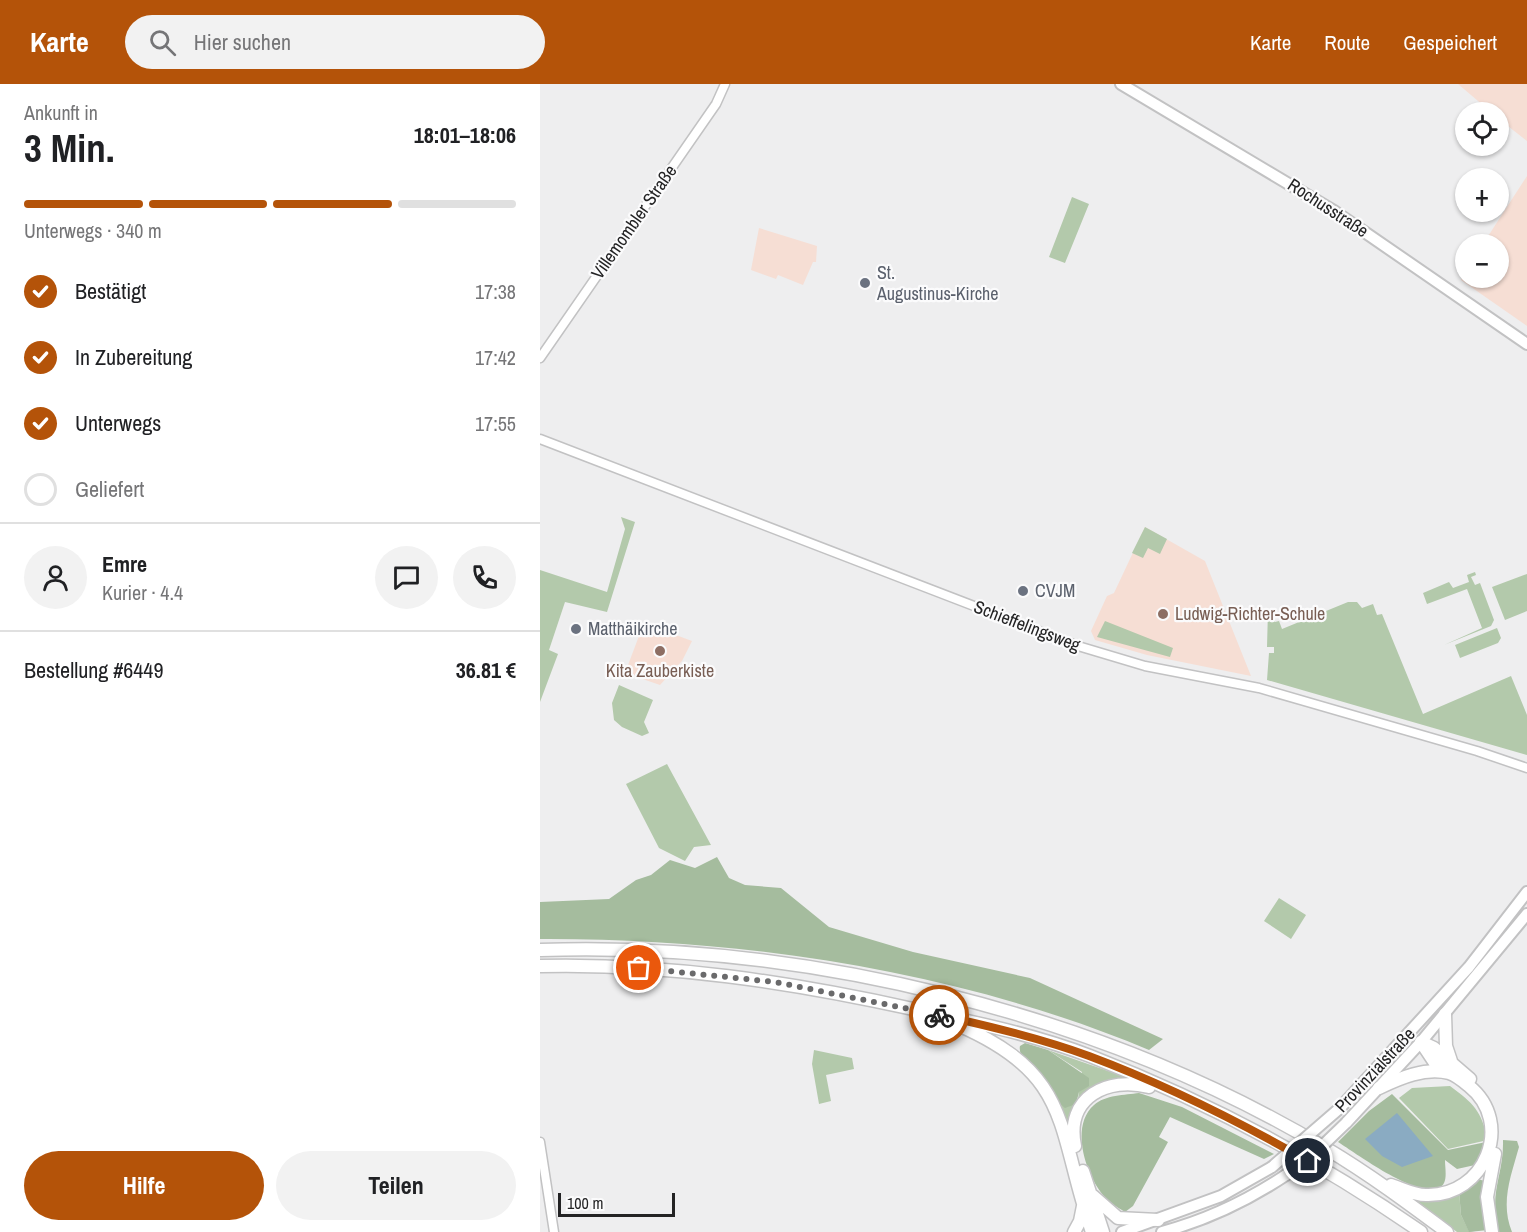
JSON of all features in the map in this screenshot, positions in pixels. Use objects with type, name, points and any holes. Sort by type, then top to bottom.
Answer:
[{"type":"highway","points":[[544,950],[620,950],[777,964],[922,991],[1049,1024],[1131,1053],[1206,1085],[1280,1122],[1373,1177],[1447,1232]]},
{"type":"highway","points":[[544,966],[619,966],[775,982],[929,1012],[985,1025],[1077,1052],[1182,1096],[1268,1138],[1318,1166],[1421,1232]]},
{"type":"highway","points":[[929,1012],[982,1035],[1029,1068],[1054,1104],[1102,1232]]},
{"type":"highway","points":[[1445,1014],[1446,1046],[1451,1068]]},
{"type":"highway","points":[[1421,1042],[1435,1063],[1451,1068],[1476,1092],[1495,1127],[1487,1197],[1492,1232]]},
{"type":"highway","points":[[1379,1089],[1413,1074],[1451,1068]]},
{"type":"highway","points":[[1092,1232],[1088,1198],[1073,1132],[1083,1103],[1097,1091],[1116,1084],[1137,1084],[1182,1096]]},
{"type":"highway","points":[[1373,1177],[1409,1192],[1427,1195],[1451,1192],[1470,1182],[1492,1155]]},
{"type":"highway","points":[[1088,1198],[1118,1218],[1160,1226]]},
{"type":"highway","points":[[1074,1232],[1088,1198]]},
{"type":"main road","name":"Rochusstraße","points":[[1121,84],[1334,211],[1527,344]]},
{"type":"main road","name":"Provinzialstraße","points":[[1160,1226],[1221,1196],[1272,1167],[1340,1108],[1469,967],[1527,892]]},
{"type":"main road","name":"Provinzialstraße","points":[[1122,1232],[1160,1226],[1224,1210],[1258,1193],[1286,1175],[1319,1149],[1379,1089],[1445,1014],[1527,914]]},
{"type":"main road","points":[[1404,1040],[1421,1042],[1420,1022]]},
{"type":"street","name":"Villemombler Straße","points":[[540,358],[716,104],[725,84]]},
{"type":"street","name":"Schieffelingsweg","points":[[540,439],[1078,646],[1145,666],[1270,692],[1477,751],[1527,768]]},
{"type":"street","points":[[540,1142],[554,1232]]},
{"type":"shaded area","points":[[1458,84],[1527,84],[1527,141],[1509,127],[1509,102],[1479,102]]},
{"type":"shaded area","points":[[1527,176],[1527,326],[1472,288],[1509,288],[1509,234],[1489,234],[1497,222],[1509,222],[1509,204]]},
{"type":"shaded area","points":[[759,228],[817,246],[816,262],[813,262],[803,285],[778,275],[776,279],[751,270]]},
{"type":"shaded area","name":"Ludwig-Richter-Schule","points":[[1145,527],[1205,561],[1251,676],[1147,655],[1095,640],[1091,631],[1107,596],[1114,593]]},
{"type":"shaded area","name":"Kita Zauberkiste","points":[[642,628],[656,633],[657,628],[692,641],[682,661],[660,685],[625,673]]},
{"type":"green space","points":[[1072,197],[1089,204],[1065,263],[1049,257]]},
{"type":"green space","points":[[621,517],[635,522],[607,612],[565,602],[549,650],[558,654],[540,702],[540,570],[607,592],[625,529]]},
{"type":"green space","points":[[1145,527],[1167,539],[1160,554],[1148,548],[1143,558],[1132,553]]},
{"type":"green space","points":[[1475,572],[1476,575],[1471,577],[1475,585],[1480,583],[1494,620],[1491,626],[1444,645],[1482,628],[1467,589],[1427,604],[1423,593],[1449,582],[1453,588],[1469,582],[1467,575]]},
{"type":"green space","points":[[1527,574],[1527,611],[1505,620],[1492,587]]},
{"type":"green space","points":[[1348,602],[1357,602],[1362,608],[1373,604],[1377,615],[1382,614],[1423,714],[1511,676],[1527,715],[1527,755],[1267,680],[1269,653],[1274,653],[1274,647],[1267,647],[1268,610],[1270,609],[1275,622],[1279,621],[1282,629]]},
{"type":"green space","points":[[1105,621],[1173,648],[1170,657],[1097,637]]},
{"type":"green space","points":[[1497,628],[1501,638],[1498,643],[1460,658],[1455,645]]},
{"type":"green space","points":[[619,685],[653,700],[644,722],[649,733],[642,736],[622,727],[614,720],[612,703]]},
{"type":"green space","points":[[667,764],[711,845],[694,847],[685,861],[659,848],[626,784]]},
{"type":"green space","points":[[717,857],[729,878],[745,885],[781,888],[829,927],[913,952],[1030,978],[1163,1039],[1149,1050],[1003,999],[850,964],[694,945],[617,940],[540,939],[540,902],[609,899],[636,880],[651,875],[670,860],[695,868]]},
{"type":"green space","points":[[1279,898],[1306,915],[1291,939],[1264,921]]},
{"type":"green space","points":[[1025,1043],[1048,1050],[1089,1078],[1089,1086],[1079,1092],[1076,1104],[1065,1108],[1037,1079],[1020,1052],[1020,1046]]},
{"type":"green space","points":[[814,1050],[852,1058],[854,1069],[826,1075],[831,1101],[819,1104],[812,1064]]},
{"type":"green space","points":[[1048,1050],[1131,1079],[1098,1087],[1071,1136],[1054,1099],[1061,1103],[1078,1099],[1082,1072]]},
{"type":"green space","points":[[1450,1086],[1475,1108],[1488,1140],[1448,1149],[1399,1098],[1412,1088]]},
{"type":"green space","points":[[1139,1093],[1182,1107],[1274,1154],[1264,1159],[1170,1117],[1159,1137],[1168,1142],[1133,1206],[1125,1212],[1105,1198],[1096,1186],[1083,1150],[1083,1125],[1094,1105],[1104,1099]]},
{"type":"green space","points":[[1392,1094],[1448,1150],[1486,1142],[1475,1165],[1457,1169],[1445,1160],[1444,1183],[1436,1189],[1424,1189],[1391,1176],[1338,1142],[1369,1111]]},
{"type":"green space","points":[[1503,1140],[1517,1141],[1519,1147],[1507,1200],[1512,1232],[1499,1232],[1496,1218],[1495,1206]]},
{"type":"green space","points":[[1477,1179],[1485,1181],[1488,1230],[1469,1232],[1461,1215],[1459,1191]]},
{"type":"green space","points":[[1459,1191],[1461,1215],[1469,1231],[1475,1232],[1457,1232],[1408,1194]]},
{"type":"water","points":[[1397,1113],[1433,1156],[1402,1167],[1382,1156],[1365,1139]]},
{"type":"way so far","points":[[639,968],[775,982],[852,995],[939,1015]]},
{"type":"place","name":"St. Augustinus-Kirche","points":[[865,283]]},
{"type":"place","name":"CVJM","points":[[1023,591]]},
{"type":"place","name":"Ludwig-Richter-Schule","points":[[1163,614]]},
{"type":"place","name":"Matthäikirche","points":[[576,629]]},
{"type":"place","name":"Kita Zauberkiste","points":[[660,651]]},
{"type":"route","points":[[939,1015],[1044,1041],[1088,1056],[1182,1096],[1268,1138],[1308,1161]]}]
